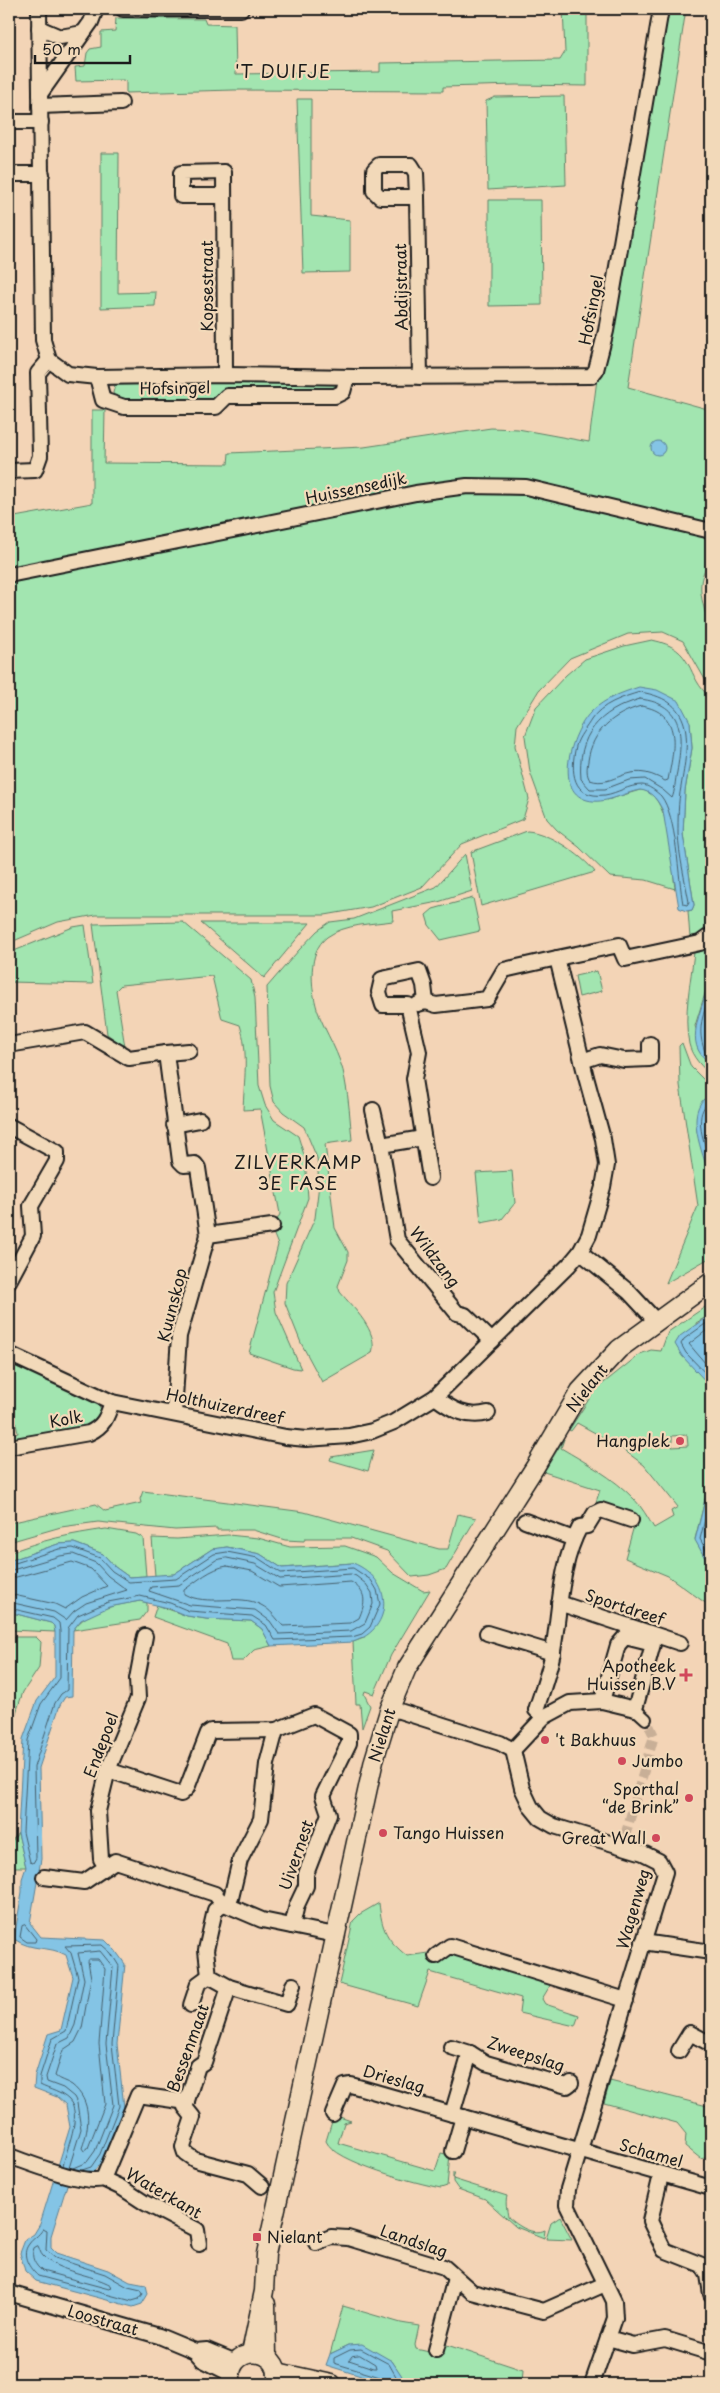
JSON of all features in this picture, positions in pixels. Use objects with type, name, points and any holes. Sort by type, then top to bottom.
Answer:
[{"type":"street","points":[[9,471],[35,470],[40,456],[38,373],[49,360],[43,340],[39,9]]},
{"type":"street","points":[[40,100],[91,22],[96,9]]},
{"type":"street","points":[[123,9],[242,9]]},
{"type":"street","name":"Hofsingel","points":[[49,360],[68,374],[97,377],[225,375],[348,377],[590,376],[596,370],[606,332],[661,9]]},
{"type":"street","points":[[39,28],[60,37],[83,33]]},
{"type":"street","points":[[40,100],[121,103]]},
{"type":"street","points":[[9,122],[41,122]]},
{"type":"street","points":[[9,174],[42,174]]},
{"type":"street","name":"Kopsestraat","points":[[224,196],[225,375]]},
{"type":"street","name":"Abdijstraat","points":[[417,197],[420,376]]},
{"type":"street","name":"Hofsingel","points":[[97,377],[103,400],[124,407],[216,407],[227,396],[334,396],[343,392],[348,377]]},
{"type":"street","name":"Huissensedijk","points":[[9,575],[416,493],[467,486],[526,487],[711,531]]},
{"type":"street","points":[[426,1002],[424,985],[419,971],[382,979],[379,992],[383,1005],[408,1005],[426,1002],[436,1005],[487,999],[504,970],[619,945],[625,959],[700,943],[711,935]]},
{"type":"street","name":"Holthuizerdreef","points":[[9,1354],[112,1402],[286,1437],[322,1439],[372,1431],[394,1422],[435,1397],[580,1252],[593,1219],[607,1164],[603,1138],[556,958]]},
{"type":"street","points":[[408,1005],[419,1052],[414,1079],[430,1178]]},
{"type":"street","points":[[9,1045],[85,1032],[129,1058],[189,1051]]},
{"type":"street","points":[[582,1061],[600,1055],[624,1060],[650,1059],[650,1044]]},
{"type":"street","name":"Kuunskop","points":[[166,1054],[180,1161],[184,1164],[195,1164],[198,1168],[208,1236],[180,1336],[174,1413]]},
{"type":"street","name":"Wildzang","points":[[373,1110],[381,1145],[396,1240],[457,1313],[465,1315],[492,1341]]},
{"type":"street","points":[[174,1125],[200,1120]]},
{"type":"street","points":[[9,1126],[56,1152],[57,1161],[31,1206],[33,1236],[9,1281]]},
{"type":"street","points":[[381,1145],[423,1138]]},
{"type":"street","points":[[208,1236],[272,1226]]},
{"type":"street","points":[[580,1252],[629,1292],[656,1321]]},
{"type":"street","name":"Nielant","points":[[244,2366],[264,2292],[266,2254],[305,2084],[335,1935],[374,1760],[390,1708],[407,1668],[535,1467],[580,1391],[618,1349],[711,1282]]},
{"type":"street","points":[[435,1397],[452,1410],[477,1416],[488,1413]]},
{"type":"street","name":"Kolk","points":[[9,1447],[89,1433],[99,1428],[105,1421],[112,1402]]},
{"type":"street","name":"Sportdreef","points":[[544,1717],[536,1710],[553,1653],[559,1603],[574,1539],[580,1527],[587,1526],[595,1513],[601,1510],[631,1520]]},
{"type":"street","points":[[525,1521],[574,1539]]},
{"type":"street","name":"Sportdreef","points":[[559,1603],[680,1644]]},
{"type":"street","points":[[487,1634],[553,1653]]},
{"type":"street","name":"Endepoel","points":[[106,1867],[101,1859],[98,1811],[108,1770],[138,1698],[137,1679],[145,1636]]},
{"type":"street","points":[[602,1701],[618,1645],[625,1637],[653,1644],[635,1709]]},
{"type":"street","points":[[390,1708],[500,1742],[513,1750],[544,1717],[570,1704],[602,1701],[635,1709],[646,1719]]},
{"type":"street","name":"Uivernest","points":[[108,1770],[181,1794],[187,1788],[208,1733],[211,1731],[276,1730],[314,1715],[349,1734],[349,1743],[323,1796],[329,1814],[306,1874],[306,1886],[297,1905],[292,1926]]},
{"type":"street","points":[[276,1730],[267,1764],[261,1819],[240,1860],[231,1898],[222,1903],[216,1910],[206,1950],[209,1976],[229,1986],[287,2004],[293,1984]]},
{"type":"street","name":"Wagenweg","points":[[513,1750],[522,1788],[530,1807],[540,1818],[554,1826],[623,1841],[660,1861],[665,1872],[568,2189],[567,2205],[614,2301],[614,2318],[592,2384]]},
{"type":"street","points":[[44,1877],[84,1882],[115,1861],[215,1894],[222,1903],[262,1920],[335,1935]]},
{"type":"street","points":[[643,1942],[711,1952]]},
{"type":"street","points":[[436,1956],[450,1946],[626,2000]]},
{"type":"street","name":"Bessenmaat","points":[[191,2005],[198,1984],[209,1976]]},
{"type":"street","name":"Bessenmaat","points":[[229,1986],[204,2062],[198,2066],[187,2102],[186,2107],[193,2117],[183,2146],[185,2153],[195,2160],[248,2174],[262,2186]]},
{"type":"street","points":[[679,2051],[690,2033],[711,2044]]},
{"type":"street","name":"Zweepslag","points":[[451,2047],[470,2053],[486,2064],[567,2086],[571,2083]]},
{"type":"street","name":"Zweepslag","points":[[457,2115],[470,2053]]},
{"type":"street","name":"Drieslag","points":[[333,2114],[345,2086],[351,2085],[581,2151]]},
{"type":"street","name":"Waterkant","points":[[103,2179],[138,2095],[187,2102]]},
{"type":"street","points":[[453,2151],[457,2115]]},
{"type":"street","name":"Schamel","points":[[581,2151],[711,2188]]},
{"type":"street","name":"Waterkant","points":[[9,2156],[82,2179],[97,2181],[103,2179],[197,2230],[199,2244]]},
{"type":"street","points":[[661,2174],[650,2221],[664,2250],[702,2265],[708,2275],[711,2294]]},
{"type":"street","name":"Landslag","points":[[316,2243],[331,2237],[348,2238],[444,2267],[472,2292],[544,2311],[606,2284]]},
{"type":"street","points":[[436,2350],[455,2278]]},
{"type":"street","name":"Loostraat","points":[[9,2293],[158,2336],[195,2351],[207,2350],[244,2366]]},
{"type":"street","points":[[608,2338],[633,2345],[664,2339],[711,2353]]},
{"type":"street","points":[[244,2366],[273,2362],[277,2378],[332,2384]]},
{"type":"green space","points":[[563,9],[587,9],[587,86],[443,87],[443,91],[234,90],[126,93],[126,81],[123,80],[76,81],[75,67],[85,66],[87,53],[90,49],[101,47],[101,32],[115,31],[116,18],[204,19],[206,24],[235,25],[236,74],[380,72],[380,63],[560,60],[565,52]]},
{"type":"green space","points":[[667,9],[686,9],[628,387],[711,410],[711,528],[495,481],[9,572],[9,518],[92,503],[92,410],[105,410],[104,463],[228,464],[229,453],[364,447],[491,428],[518,429],[589,442],[598,371],[609,353],[625,268]]},
{"type":"green space","points":[[564,96],[566,185],[488,190],[486,101],[495,97]]},
{"type":"green space","points":[[297,99],[311,99],[311,216],[350,220],[350,272],[303,273]]},
{"type":"green space","points":[[101,153],[119,153],[118,293],[156,292],[155,306],[101,308]]},
{"type":"green space","points":[[489,200],[541,200],[542,305],[489,306]]},
{"type":"green space","points":[[340,377],[338,390],[221,391],[211,402],[120,400],[113,393],[115,385],[122,380]]},
{"type":"green space","points":[[525,490],[711,536],[711,561],[701,580],[701,590],[711,639],[711,690],[683,641],[663,632],[628,634],[570,658],[539,690],[517,726],[515,746],[529,799],[523,819],[462,844],[422,887],[371,907],[325,915],[96,915],[58,922],[9,943],[9,583],[369,508],[473,491]]},
{"type":"green space","points":[[652,640],[666,644],[676,650],[688,664],[703,690],[711,698],[711,928],[699,938],[690,938],[688,911],[692,910],[694,905],[683,834],[685,791],[692,748],[690,722],[607,800],[640,790],[650,794],[658,803],[668,831],[675,889],[646,880],[610,877],[547,819],[530,772],[525,736],[536,707],[566,675],[585,659],[624,646]]},
{"type":"green space","points":[[527,831],[545,835],[564,846],[582,859],[595,872],[481,906],[471,852]]},
{"type":"green space","points":[[465,854],[472,891],[438,902],[392,911],[393,921],[342,929],[327,937],[316,952],[313,961],[313,991],[320,1018],[343,1070],[348,1095],[352,1140],[325,1144],[335,1228],[348,1252],[348,1260],[338,1286],[340,1292],[368,1328],[372,1336],[373,1345],[372,1353],[322,1382],[301,1343],[285,1303],[286,1283],[315,1218],[319,1184],[317,1158],[304,1127],[283,1112],[274,1102],[270,1086],[267,987],[317,931],[330,922],[354,919],[436,887]]},
{"type":"green space","points":[[473,898],[480,931],[441,940],[429,925],[426,915],[433,909]]},
{"type":"green space","points":[[183,922],[251,980],[255,998],[259,1086],[265,1105],[274,1120],[298,1136],[305,1158],[308,1198],[273,1292],[276,1312],[301,1369],[249,1353],[278,1245],[272,1230],[280,1214],[260,1109],[243,1110],[245,1057],[240,1025],[222,1019],[212,976],[121,985],[116,990],[125,1047],[107,1034],[93,924]]},
{"type":"green space","points":[[201,923],[310,923],[264,978]]},
{"type":"green space","points":[[85,925],[93,984],[9,982],[9,953],[73,927]]},
{"type":"green space","points":[[711,940],[711,962],[707,971],[707,987],[695,1026],[708,1061],[711,1060],[711,1075],[692,1053],[687,1033],[687,1021],[694,952]]},
{"type":"green space","points":[[597,971],[602,991],[579,997],[575,976]]},
{"type":"green space","points":[[682,1043],[691,1067],[711,1087],[711,1102],[704,1099],[697,1131],[711,1180],[711,1257],[666,1283],[698,1206],[680,1085],[679,1046]]},
{"type":"green space","points":[[512,1171],[515,1203],[502,1219],[481,1223],[476,1173]]},
{"type":"green space","points":[[711,1303],[711,1314],[696,1323],[708,1383],[711,1387],[711,1476],[695,1539],[711,1569],[711,1607],[668,1576],[625,1558],[637,1515],[596,1502],[600,1490],[544,1472],[564,1439],[561,1448],[599,1471],[626,1491],[640,1505],[654,1528],[673,1517],[671,1511],[678,1507],[644,1465],[617,1445],[577,1423],[571,1431],[569,1430],[595,1390],[640,1354],[651,1350],[661,1351],[668,1332]],"holes":[[[687,1435],[688,1446],[672,1447],[672,1436]]]},
{"type":"green space","points":[[9,1362],[98,1403],[101,1410],[89,1428],[9,1443],[9,1436],[18,1433],[9,1393]]},
{"type":"green space","points":[[374,1450],[368,1471],[330,1460],[331,1457]]},
{"type":"green space","points":[[143,1491],[304,1512],[439,1549],[448,1549],[458,1514],[476,1518],[446,1569],[429,1575],[412,1577],[387,1551],[351,1538],[305,1538],[304,1541],[285,1540],[253,1530],[217,1530],[217,1528],[175,1530],[98,1522],[61,1527],[9,1542],[9,1523],[96,1504],[105,1511],[141,1503],[140,1499]]},
{"type":"green space","points":[[106,1529],[136,1534],[143,1538],[146,1576],[129,1577],[115,1567],[103,1554],[74,1543],[58,1544],[9,1561],[9,1553],[33,1544],[68,1535]]},
{"type":"green space","points":[[228,1535],[258,1538],[290,1547],[345,1546],[376,1557],[393,1573],[423,1591],[430,1590],[391,1655],[374,1694],[365,1691],[364,1694],[370,1706],[362,1728],[360,1704],[356,1704],[353,1642],[364,1638],[353,1563],[282,1568],[260,1554],[227,1547],[212,1549],[174,1574],[155,1576],[152,1538],[177,1539]]},
{"type":"green space","points":[[140,1601],[147,1603],[147,1611],[140,1620],[73,1630],[94,1612]]},
{"type":"green space","points":[[157,1605],[187,1616],[206,1619],[251,1621],[262,1629],[271,1646],[254,1650],[243,1661],[231,1661],[227,1644],[153,1617]]},
{"type":"green space","points":[[9,1612],[51,1623],[54,1626],[55,1632],[9,1630]]},
{"type":"green space","points":[[9,1637],[36,1637],[41,1642],[39,1668],[23,1692],[9,1734]]},
{"type":"green space","points":[[18,1833],[26,1867],[9,1867],[9,1845]]},
{"type":"green space","points":[[379,1903],[386,1933],[394,1944],[407,1956],[428,1953],[434,1959],[432,1964],[450,1954],[462,1954],[480,1963],[551,1984],[542,1999],[545,2004],[579,2015],[575,2026],[519,2013],[521,1998],[430,1972],[418,2006],[339,1984],[353,1921],[360,1914]]},
{"type":"green space","points":[[610,2081],[711,2107],[711,2156],[701,2159],[685,2146],[686,2134],[677,2123],[604,2103]]},
{"type":"green space","points":[[334,2115],[351,2121],[344,2123],[338,2143],[435,2171],[441,2153],[450,2155],[447,2186],[441,2188],[397,2177],[344,2157],[332,2149],[326,2141]]},
{"type":"green space","points":[[453,2179],[507,2196],[508,2217],[516,2224],[531,2231],[540,2232],[545,2230],[544,2238],[516,2227],[485,2199],[458,2189]]},
{"type":"green space","points":[[560,2217],[572,2240],[546,2239],[551,2223]]},
{"type":"green space","points":[[343,2306],[401,2323],[419,2326],[415,2345],[416,2349],[438,2354],[441,2343],[523,2370],[522,2384],[414,2384],[402,2377],[392,2361],[349,2345],[330,2354]]},
{"type":"water","points":[[655,441],[661,441],[665,448],[661,455],[655,455],[651,451],[651,445]]},
{"type":"water","points":[[639,687],[657,690],[679,701],[690,722],[692,748],[685,791],[683,834],[694,905],[692,910],[686,911],[679,908],[663,811],[654,797],[648,792],[640,790],[607,800],[587,800],[576,794],[570,784],[568,772],[569,758],[578,731],[585,719],[597,706],[608,699]]},
{"type":"water","points":[[711,962],[711,1060],[708,1061],[701,1054],[695,1036],[707,988]]},
{"type":"water","points":[[704,1099],[711,1102],[711,1180],[696,1127],[696,1116]]},
{"type":"water","points":[[711,1314],[711,1387],[682,1356],[675,1344],[680,1336]]},
{"type":"water","points":[[711,1476],[711,1569],[695,1540]]},
{"type":"water","points":[[74,1543],[103,1554],[115,1567],[129,1577],[174,1574],[212,1549],[227,1547],[260,1554],[282,1568],[353,1563],[366,1570],[376,1580],[382,1591],[384,1603],[382,1615],[376,1626],[367,1635],[353,1642],[271,1646],[262,1629],[251,1621],[206,1619],[187,1616],[168,1608],[140,1601],[109,1607],[81,1620],[73,1630],[72,1696],[65,1697],[60,1705],[39,1768],[41,1859],[30,1923],[41,1937],[105,1940],[125,1964],[117,2044],[124,2107],[105,2157],[94,2171],[67,2185],[51,2236],[51,2248],[56,2253],[108,2270],[130,2282],[146,2285],[148,2294],[142,2304],[133,2307],[36,2281],[25,2271],[20,2253],[25,2240],[34,2234],[40,2224],[70,2127],[66,2105],[57,2097],[34,2088],[35,2075],[48,2034],[61,2030],[73,1977],[66,1955],[53,1950],[28,1946],[14,1939],[22,1892],[22,1879],[26,1867],[18,1833],[23,1739],[37,1701],[55,1677],[55,1632],[54,1626],[51,1623],[9,1612],[9,1561],[58,1544]]},
{"type":"water","points":[[362,2344],[392,2361],[402,2376],[414,2384],[386,2384],[326,2365],[330,2354],[349,2345]]},
{"type":"tunnel","points":[[625,1836],[654,1736],[646,1719]]},
{"type":"place","name":"Hangplek","points":[[680,1441]]},
{"type":"place","name":"Apotheek Huissen B.V","points":[[686,1675]]},
{"type":"place","name":"'t Bakhuus","points":[[545,1740]]},
{"type":"place","name":"Jumbo","points":[[622,1761]]},
{"type":"place","name":"Sporthal “de Brink”","points":[[689,1798]]},
{"type":"place","name":"Tango Huissen","points":[[383,1833]]},
{"type":"place","name":"Great Wall","points":[[656,1838]]},
{"type":"place","name":"Nielant","points":[[257,2237]]},
{"type":"district","name":"'T DUIFJE","points":[[283,72]]},
{"type":"district","name":"ZILVERKAMP 3E FASE","points":[[298,1173]]}]
